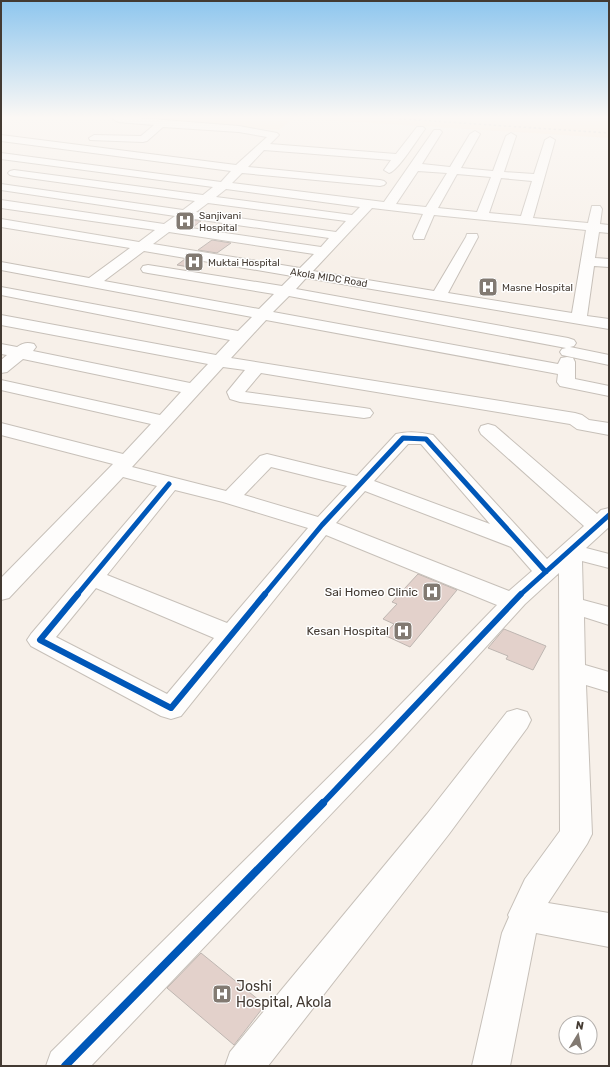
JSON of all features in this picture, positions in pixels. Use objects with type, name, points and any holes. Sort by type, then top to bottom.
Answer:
[{"type":"street","points":[[72,166],[367,204],[609,229]]},
{"type":"street","points":[[207,166],[380,183]]},
{"type":"street","points":[[92,283],[224,185],[243,166]]},
{"type":"street","points":[[1,592],[123,465],[263,314],[355,219],[392,166]]},
{"type":"street","points":[[419,236],[430,211],[456,166]]},
{"type":"street","points":[[482,216],[500,166]]},
{"type":"street","points":[[526,220],[542,166]]},
{"type":"street","points":[[388,206],[415,167],[538,178]]},
{"type":"street","points":[[1,171],[355,219]]},
{"type":"street","points":[[37,229],[127,173]]},
{"type":"street","points":[[1,187],[339,236]]},
{"type":"street","points":[[1,204],[324,251]]},
{"type":"street","points":[[596,209],[594,227],[568,347],[566,382],[609,392]]},
{"type":"street","name":"Akola MIDC Road","points":[[1,223],[609,324]]},
{"type":"street","points":[[439,295],[472,237]]},
{"type":"street","points":[[587,260],[609,263]]},
{"type":"street","points":[[1,266],[566,372]]},
{"type":"street","points":[[148,269],[285,291],[568,347],[609,360]]},
{"type":"street","points":[[1,368],[109,286]]},
{"type":"street","points":[[1,291],[242,337]]},
{"type":"street","points":[[1,320],[219,361],[575,419],[584,425],[609,429]]},
{"type":"street","points":[[1,349],[194,389]]},
{"type":"street","points":[[257,367],[236,392],[236,395],[240,397],[364,413]]},
{"type":"street","points":[[1,385],[164,421]]},
{"type":"street","points":[[1,429],[123,465],[169,484],[230,498],[322,525],[513,602]]},
{"type":"street","points":[[65,1066],[383,741],[513,602],[605,519],[488,430]]},
{"type":"street","points":[[169,484],[40,640],[171,708],[322,525],[403,438],[426,440],[546,572]]},
{"type":"street","points":[[230,498],[267,460],[361,483],[519,542]]},
{"type":"street","points":[[570,551],[609,561]]},
{"type":"street","points":[[491,1066],[519,933],[525,915],[537,890],[576,834],[570,551]]},
{"type":"street","points":[[92,577],[231,635]]},
{"type":"street","points":[[571,605],[609,616]]},
{"type":"street","points":[[572,671],[609,682]]},
{"type":"street","points":[[244,1066],[438,824],[516,720]]},
{"type":"street","points":[[525,915],[609,930]]},
{"type":"building","points":[[188,220],[201,221],[193,227],[181,225]]},
{"type":"building","points":[[212,240],[231,243],[217,253],[198,250]]},
{"type":"building","points":[[185,259],[203,262],[195,268],[177,265]]},
{"type":"building","points":[[418,574],[457,590],[410,647],[384,635],[394,624],[383,619],[397,604],[392,602]]},
{"type":"building","points":[[504,629],[546,646],[533,670],[506,659],[508,656],[488,648]]},
{"type":"building","points":[[201,953],[265,1005],[234,1045],[167,988]]},
{"type":"cycle path","points":[[169,484],[40,640],[171,708],[322,525],[403,438],[426,439],[546,572]]},
{"type":"cycle path","points":[[65,1066],[383,741],[517,598],[609,515]]},
{"type":"place","name":"Sanjivani Hospital","points":[[185,221]]},
{"type":"place","name":"Muktai Hospital","points":[[194,262]]},
{"type":"place","name":"Masne Hospital","points":[[488,287]]},
{"type":"place","name":"Sai Homeo Clinic","points":[[432,592]]},
{"type":"place","name":"Kesan Hospital","points":[[403,631]]},
{"type":"place","name":"Joshi Hospital, Akola","points":[[222,994]]}]
